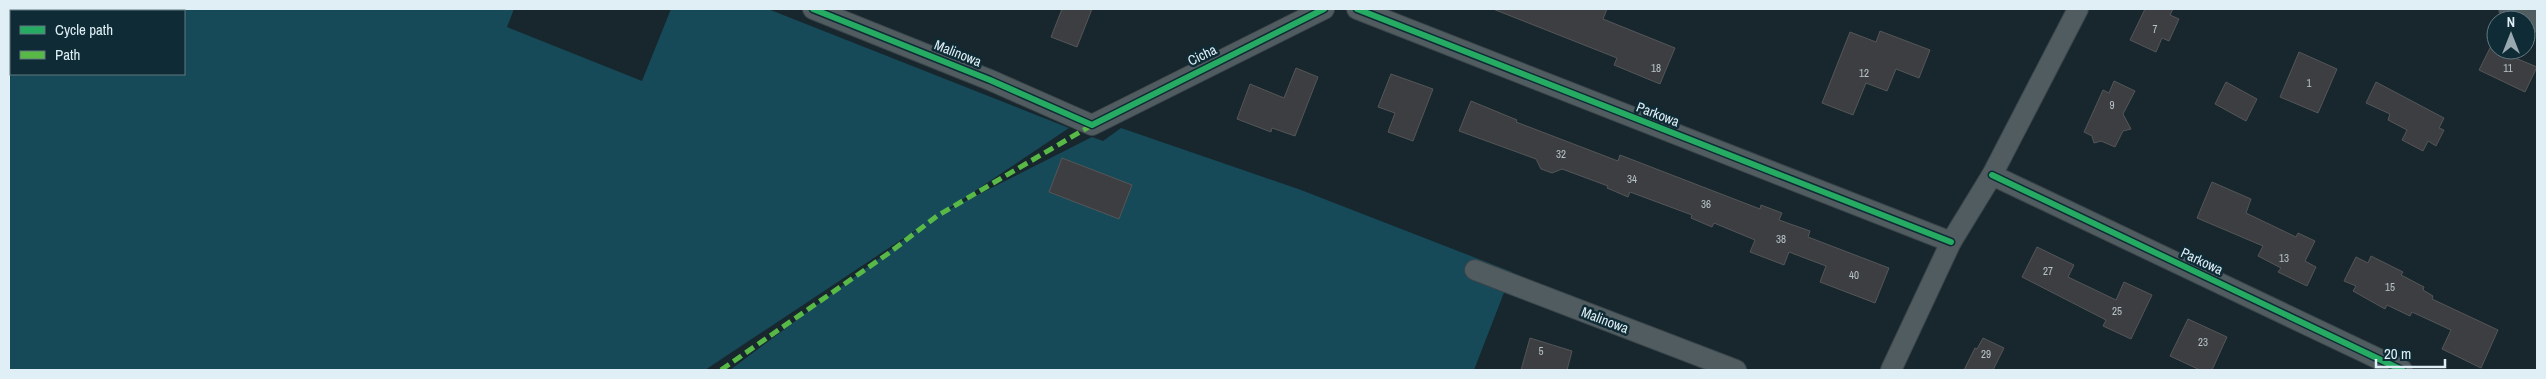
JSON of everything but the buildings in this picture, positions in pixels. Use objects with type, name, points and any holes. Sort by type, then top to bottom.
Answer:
[{"type":"street","name":"Malinowa","points":[[813,9],[990,80],[1092,124]]},
{"type":"street","name":"Cicha","points":[[1092,124],[1324,9]]},
{"type":"street","name":"Parkowa","points":[[1357,9],[1951,242]]},
{"type":"street","points":[[1891,370],[1951,242],[1992,175],[2078,9]]},
{"type":"street","points":[[2509,9],[2537,22]]},
{"type":"street","name":"Parkowa","points":[[1992,175],[2402,370]]},
{"type":"street","name":"Malinowa","points":[[1475,270],[1736,370]]},
{"type":"shaded area","points":[[9,9],[514,9],[507,27],[642,81],[671,9],[768,9],[1069,128],[942,213],[1092,137],[1103,141],[1121,128],[1301,190],[1512,272],[1474,370],[730,370],[925,224],[705,370],[9,370]]},
{"type":"marked path","points":[[721,370],[889,253],[937,216],[1092,125]]},
{"type":"cycle path","points":[[813,9],[990,80],[1092,125],[1324,9]]},
{"type":"cycle path","points":[[1357,9],[1951,242]]},
{"type":"cycle path","points":[[1992,175],[2402,370]]}]
